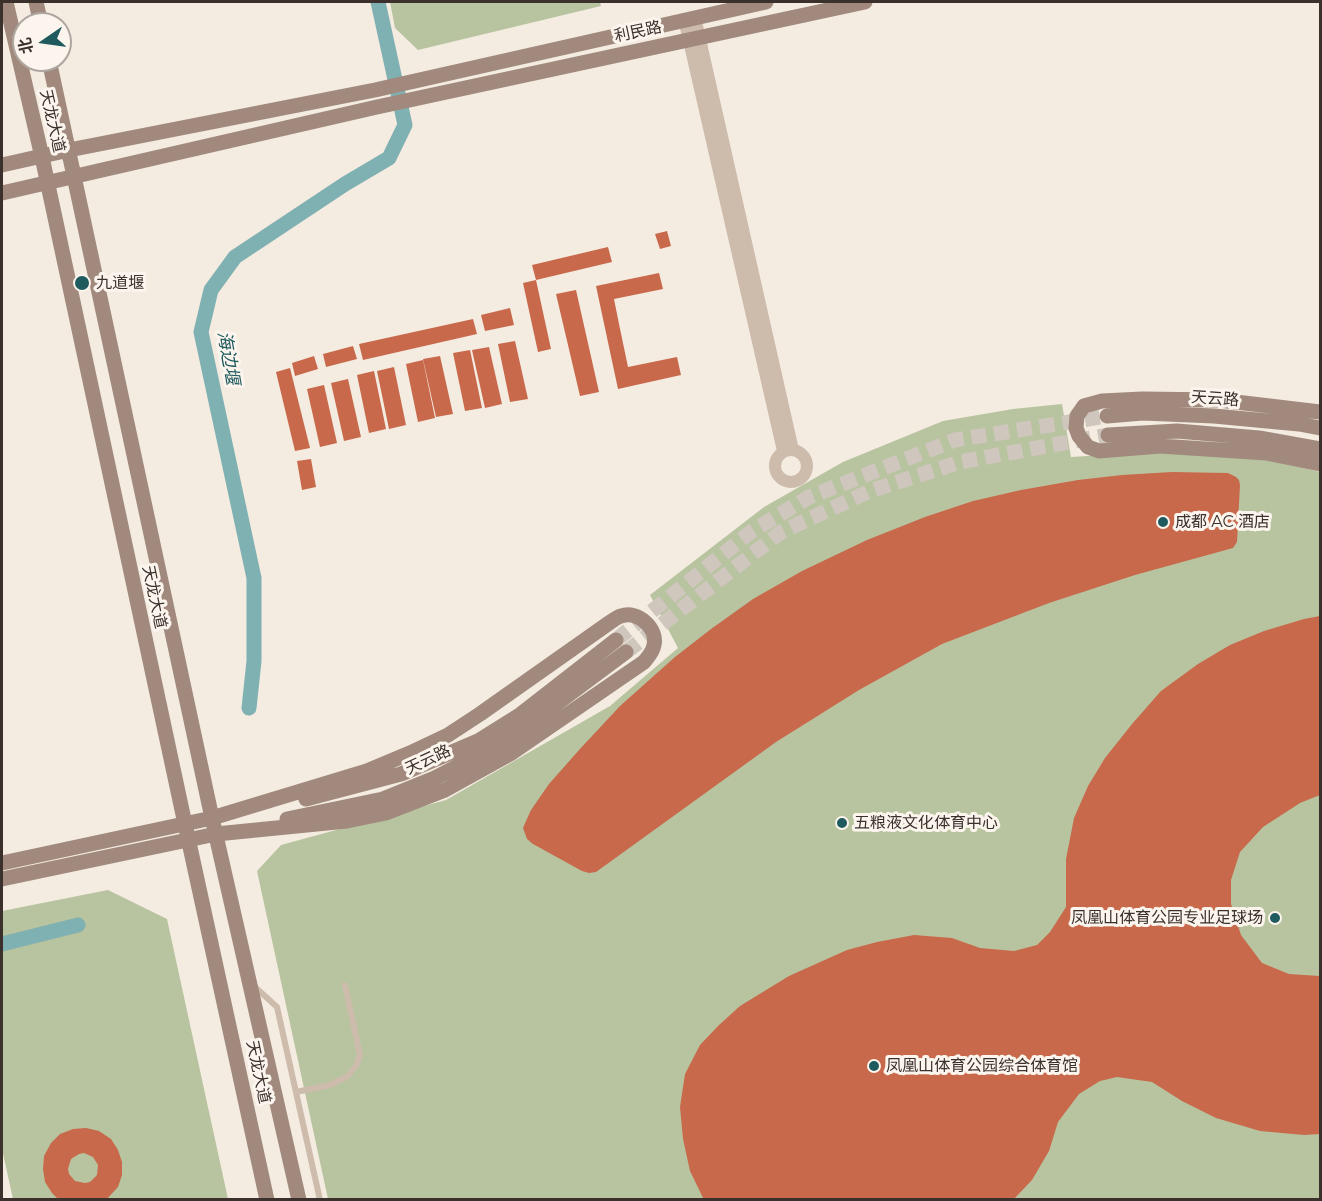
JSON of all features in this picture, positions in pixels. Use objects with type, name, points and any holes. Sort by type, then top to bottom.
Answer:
[{"type":"main road","name":"天龙大道","points":[[6,2],[48,183],[267,1200]]},
{"type":"main road","name":"利民路","points":[[2,165],[375,90],[766,2]]},
{"type":"main road","name":"利民路","points":[[2,193],[377,107],[865,2]]},
{"type":"main road","name":"天龙大道","points":[[52,72],[212,818],[299,1200]]},
{"type":"main road","points":[[1320,412],[1219,400],[1102,401],[1084,406],[1077,416],[1076,428],[1088,447],[1099,451],[1160,446],[1266,453],[1320,464]]},
{"type":"main road","name":"天云路","points":[[1107,416],[1143,413],[1214,416],[1299,424],[1320,429]]},
{"type":"main road","points":[[1108,435],[1177,431],[1259,438],[1320,449]]},
{"type":"main road","points":[[2,862],[186,832],[216,834],[347,821],[386,813],[445,790],[510,754],[644,662],[655,643],[650,627],[638,616],[623,615],[448,735],[367,771],[212,818],[186,832],[2,879]]},
{"type":"main road","name":"天云路","points":[[212,818],[326,795],[401,774],[478,741],[621,646],[508,740],[435,778],[383,799],[216,834]]},
{"type":"street","points":[[689,18],[788,451]]},
{"type":"lane","points":[[250,982],[277,1007],[320,1200]]},
{"type":"lane","points":[[296,1092],[330,1084],[348,1076],[356,1066],[360,1055],[345,985]]},
{"type":"green space","points":[[390,2],[600,2],[601,6],[418,50],[395,28]]},
{"type":"green space","name":"五粮液文化体育中心","points":[[1062,404],[1071,457],[1205,452],[1262,458],[1320,472],[1320,1199],[328,1199],[257,871],[281,845],[446,800],[610,706],[678,648],[650,595],[764,507],[843,462],[943,421],[1013,409]]},
{"type":"green space","points":[[108,890],[167,919],[228,1199],[13,1199],[2,1149],[2,911]]},
{"type":"building","points":[[667,231],[671,246],[660,249],[655,234]]},
{"type":"building","points":[[608,247],[612,262],[536,280],[532,265]]},
{"type":"building","points":[[659,273],[663,289],[614,299],[628,367],[677,357],[681,375],[618,389],[596,286]]},
{"type":"building","points":[[536,280],[551,349],[538,352],[523,283]]},
{"type":"building","points":[[576,290],[599,392],[580,396],[556,294]]},
{"type":"building","points":[[510,308],[514,325],[485,331],[481,315]]},
{"type":"building","points":[[473,319],[477,334],[363,360],[359,344]]},
{"type":"building","points":[[515,341],[528,399],[510,402],[498,344]]},
{"type":"building","points":[[353,346],[357,359],[326,367],[323,354]]},
{"type":"building","points":[[489,347],[502,404],[485,408],[472,350]]},
{"type":"building","points":[[470,350],[482,408],[465,411],[453,353]]},
{"type":"building","points":[[314,356],[318,369],[295,376],[292,363]]},
{"type":"building","points":[[440,356],[453,414],[436,417],[423,359]]},
{"type":"building","points":[[423,360],[435,418],[418,422],[406,364]]},
{"type":"building","points":[[394,367],[406,425],[389,429],[377,371]]},
{"type":"building","points":[[290,368],[310,448],[295,451],[276,372]]},
{"type":"building","points":[[374,371],[386,429],[369,433],[357,375]]},
{"type":"building","points":[[348,379],[361,437],[344,441],[331,383]]},
{"type":"building","points":[[324,385],[337,443],[320,447],[307,389]]},
{"type":"building","points":[[311,459],[316,487],[302,490],[297,461]]},
{"type":"building","points":[[1172,472],[1228,473],[1239,480],[1237,542],[1233,548],[1135,575],[1049,603],[942,644],[859,690],[776,742],[596,872],[582,871],[527,839],[523,828],[531,810],[549,784],[620,706],[675,657],[711,629],[753,599],[802,571],[867,540],[973,501],[1078,480]]},
{"type":"building","points":[[1320,616],[1320,795],[1300,803],[1263,827],[1240,852],[1231,880],[1231,904],[1241,935],[1262,963],[1289,974],[1320,976],[1320,1134],[1260,1131],[1216,1118],[1182,1101],[1152,1082],[1117,1077],[1100,1081],[1079,1094],[1058,1122],[1049,1151],[1032,1180],[1013,1200],[704,1200],[690,1171],[683,1139],[680,1107],[685,1074],[700,1045],[718,1026],[740,1006],[789,976],[847,950],[877,942],[914,935],[952,938],[980,948],[1014,951],[1037,945],[1050,932],[1066,907],[1066,859],[1074,818],[1088,786],[1105,758],[1132,724],[1161,691],[1198,664],[1230,645],[1264,631]]},
{"type":"building","points":[[86,1128],[99,1131],[111,1139],[118,1150],[122,1162],[122,1175],[118,1187],[106,1200],[59,1200],[45,1182],[44,1156],[51,1143],[60,1134],[73,1129]],"holes":[[[84,1153],[93,1157],[98,1165],[97,1175],[90,1182],[75,1181],[68,1169],[71,1159]]]},
{"type":"waterway","name":"海边堰","points":[[249,708],[254,661],[254,578],[201,332],[211,290],[235,257],[345,184],[389,158],[405,125],[378,2]]},
{"type":"waterway","name":"海边堰","points":[[2,944],[78,925]]},
{"type":"tunnel","points":[[616,640],[752,531],[809,497],[955,440],[1107,416]]},
{"type":"tunnel","points":[[626,652],[781,532],[870,491],[960,462],[1108,435]]},
{"type":"place","name":"九道堰","points":[[82,283]]},
{"type":"place","name":"成都 AC 酒店","points":[[1163,522]]},
{"type":"place","name":"五粮液文化体育中心","points":[[842,823]]},
{"type":"place","name":"凤凰山体育公园专业足球场","points":[[1275,918]]},
{"type":"place","name":"凤凰山体育公园综合体育馆","points":[[874,1066]]}]
